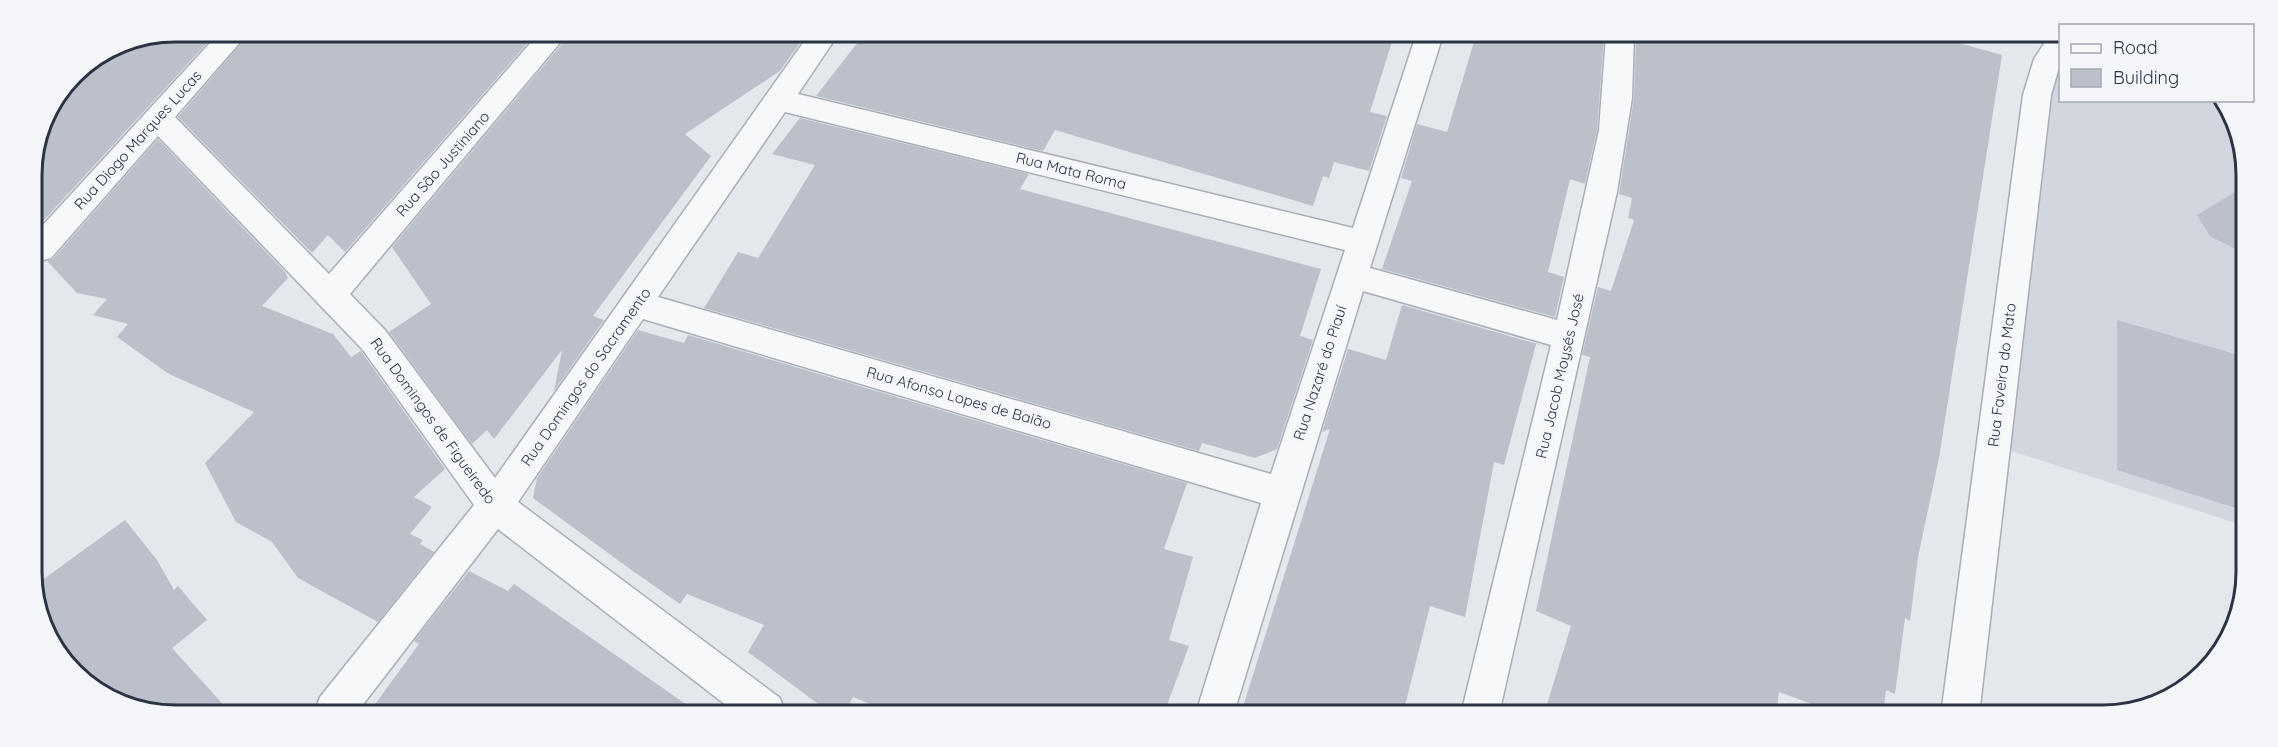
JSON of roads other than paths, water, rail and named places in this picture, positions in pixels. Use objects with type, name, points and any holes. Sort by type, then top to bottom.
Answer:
[{"type":"street","name":"Rua Diogo Marques Lucas","points":[[42,247],[226,42]]},
{"type":"street","name":"Rua São Justiniano","points":[[330,295],[547,42]]},
{"type":"street","name":"Rua Domingos do Sacramento","points":[[339,705],[495,506],[819,42]]},
{"type":"street","name":"Rua Nazaré do Piauí","points":[[1217,705],[1351,275],[1428,42]]},
{"type":"street","name":"Rua Jacob Moysés José","points":[[1482,705],[1570,337],[1612,146],[1622,72],[1620,42]]},
{"type":"street","name":"Rua Faveira do Mato","points":[[1961,705],[2037,95],[2040,76],[2059,44]]},
{"type":"street","name":"Rua Mata Roma","points":[[780,100],[1362,242]]},
{"type":"street","name":"Rua Domingos de Figueiredo","points":[[158,118],[374,340],[495,506],[757,705]]},
{"type":"street","points":[[1351,275],[1570,337]]},
{"type":"street","name":"Rua Afonso Lopes de Baião","points":[[637,304],[1282,493]]}]
